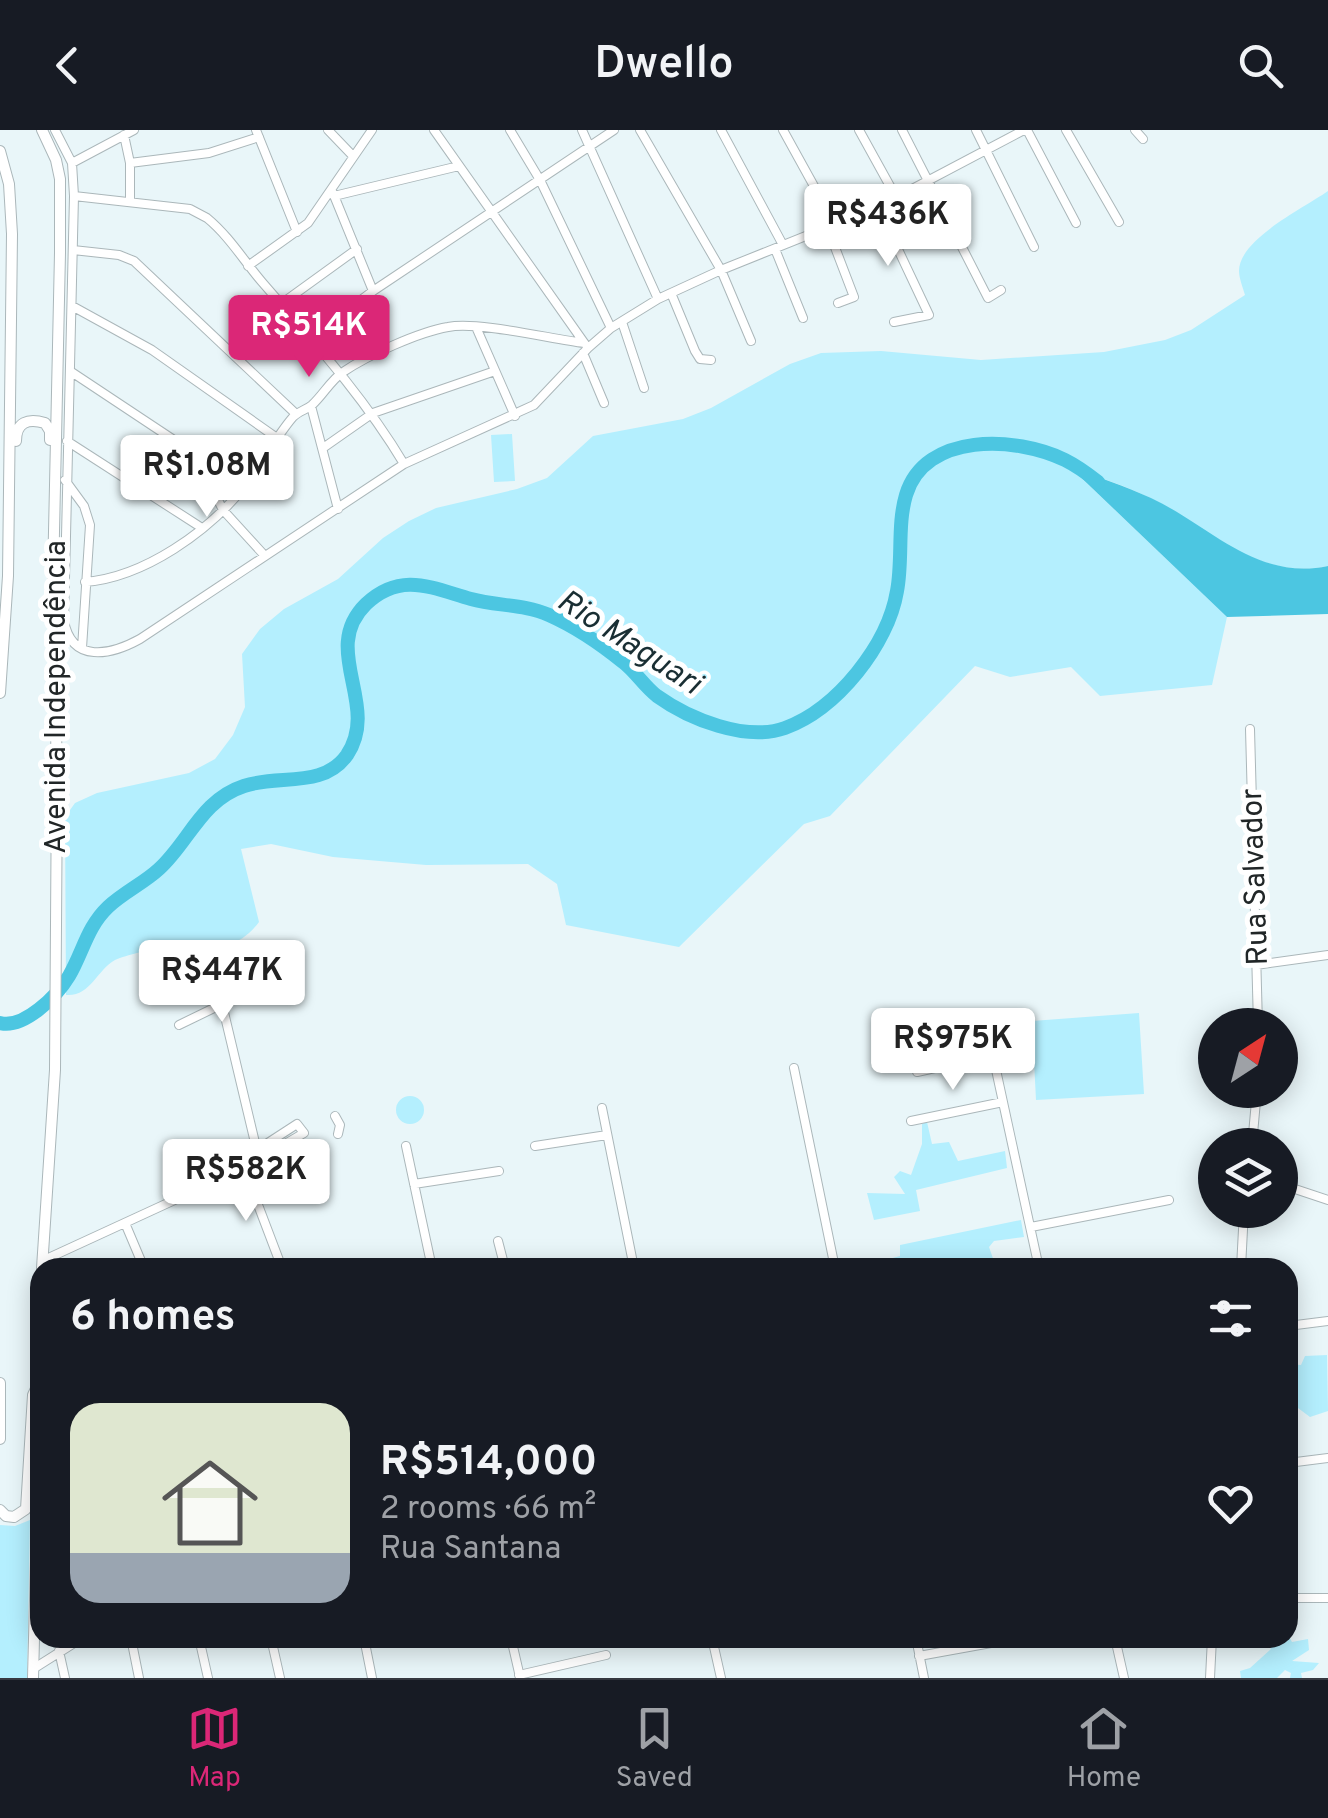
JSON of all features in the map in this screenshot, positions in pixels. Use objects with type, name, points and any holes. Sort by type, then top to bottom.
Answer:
[{"type":"main road","name":"Avenida Independência","points":[[42,130],[60,179],[54,541],[58,578],[55,1070],[47,1258]]},
{"type":"main road","name":"Avenida Independência","points":[[0,151],[10,184],[12,222],[8,542],[0,693]]},
{"type":"main road","points":[[8,542],[14,526],[16,430],[30,420],[45,424],[50,430],[49,526],[54,541]]},
{"type":"main road","points":[[0,1383],[0,1439]]},
{"type":"main road","points":[[0,1510],[14,1517],[26,1510],[30,1444]]},
{"type":"main road","points":[[33,1673],[34,1648]]},
{"type":"street","points":[[54,130],[72,163],[74,196],[70,371],[58,578],[65,629],[82,648],[104,654],[122,649],[404,464],[534,405],[585,348],[658,299],[878,207],[1026,130],[1076,223]]},
{"type":"street","points":[[328,130],[352,155]]},
{"type":"street","points":[[248,266],[314,216],[372,130]]},
{"type":"street","points":[[434,130],[585,348],[604,403]]},
{"type":"street","points":[[510,130],[540,180],[611,328]]},
{"type":"street","points":[[582,130],[658,299]]},
{"type":"street","points":[[309,339],[373,291],[614,130]]},
{"type":"street","points":[[640,130],[720,270],[751,341]]},
{"type":"street","points":[[721,130],[779,247],[803,318]]},
{"type":"street","points":[[783,130],[832,227],[854,296],[838,303]]},
{"type":"street","points":[[859,130],[896,197]]},
{"type":"street","points":[[902,130],[988,298],[1001,290]]},
{"type":"street","points":[[976,130],[1034,247]]},
{"type":"street","points":[[1066,130],[1119,222]]},
{"type":"street","points":[[1135,130],[1143,139]]},
{"type":"street","points":[[72,163],[129,132],[130,201]]},
{"type":"street","points":[[130,163],[209,153],[257,133],[297,232]]},
{"type":"street","points":[[333,193],[458,166]]},
{"type":"street","points":[[333,193],[373,291]]},
{"type":"street","points":[[74,196],[199,212],[217,226],[309,339],[342,372],[404,464]]},
{"type":"street","points":[[878,207],[930,316],[894,322]]},
{"type":"street","points":[[281,304],[357,249]]},
{"type":"street","points":[[73,250],[119,255],[134,261],[296,414]]},
{"type":"street","points":[[671,293],[694,351],[700,359],[711,360]]},
{"type":"street","points":[[72,306],[152,350],[278,438]]},
{"type":"street","points":[[622,322],[644,388]]},
{"type":"street","points":[[86,582],[104,580],[160,556],[202,528],[255,474],[266,452],[296,414],[311,406],[342,372],[408,341],[446,327],[476,327],[585,348]]},
{"type":"street","points":[[476,327],[515,416]]},
{"type":"street","points":[[70,371],[195,454],[223,510],[265,556]]},
{"type":"street","points":[[323,448],[373,413],[495,371]]},
{"type":"street","points":[[311,406],[338,509]]},
{"type":"street","points":[[67,441],[202,528]]},
{"type":"street","points":[[195,454],[266,452]]},
{"type":"street","points":[[65,480],[88,516],[82,648]]},
{"type":"street","name":"Rua Salvador","points":[[1250,729],[1257,1008]]},
{"type":"street","points":[[1256,966],[1328,955]]},
{"type":"street","points":[[179,1025],[249,991]]},
{"type":"street","points":[[222,1004],[260,1160]]},
{"type":"street","points":[[988,1033],[1036,1258]]},
{"type":"street","points":[[917,1072],[993,1055]]},
{"type":"street","points":[[794,1068],[805,1105],[806,1142],[833,1258]]},
{"type":"street","points":[[912,1120],[1002,1102]]},
{"type":"street","points":[[602,1108],[632,1258]]},
{"type":"street","points":[[334,1116],[340,1125],[338,1134]]},
{"type":"street","points":[[57,1258],[260,1160],[304,1133],[297,1124],[257,1150]]},
{"type":"street","points":[[534,1146],[609,1133]]},
{"type":"street","points":[[406,1146],[430,1258]]},
{"type":"street","points":[[244,1168],[278,1258]]},
{"type":"street","points":[[414,1184],[499,1171]]},
{"type":"street","points":[[1298,1190],[1328,1200]]},
{"type":"street","points":[[1030,1227],[1169,1200]]},
{"type":"street","points":[[125,1223],[140,1258]]},
{"type":"street","points":[[1241,1258],[1243,1228]]},
{"type":"street","points":[[498,1241],[502,1258]]},
{"type":"street","points":[[1298,1325],[1328,1321]]},
{"type":"street","points":[[1298,1462],[1328,1458]]},
{"type":"street","points":[[1298,1598],[1328,1598]]},
{"type":"street","points":[[33,1673],[64,1648]]},
{"type":"street","points":[[133,1648],[139,1678]]},
{"type":"street","points":[[201,1648],[208,1678]]},
{"type":"street","points":[[274,1648],[280,1678]]},
{"type":"street","points":[[366,1648],[372,1678]]},
{"type":"street","points":[[513,1648],[520,1677],[606,1655]]},
{"type":"street","points":[[714,1648],[721,1678]]},
{"type":"street","points":[[918,1648],[924,1678]]},
{"type":"street","points":[[920,1656],[964,1648]]},
{"type":"street","points":[[1117,1648],[1124,1678]]},
{"type":"street","points":[[1210,1678],[1212,1648]]},
{"type":"street","points":[[59,1651],[65,1678]]},
{"type":"shaded area","points":[[1328,191],[1328,566],[1302,569],[1256,559],[1152,499],[1072,469],[1227,617],[1212,685],[1100,696],[1071,667],[1010,677],[975,666],[830,816],[804,824],[679,947],[566,925],[557,884],[528,864],[426,865],[333,857],[271,844],[241,849],[259,922],[246,935],[218,948],[154,950],[123,957],[109,964],[81,992],[66,995],[65,817],[75,803],[97,793],[189,773],[215,759],[233,735],[245,707],[242,654],[260,629],[284,609],[338,579],[383,538],[409,521],[436,508],[547,478],[593,436],[683,419],[711,408],[790,364],[821,353],[881,351],[981,360],[1104,352],[1165,340],[1191,330],[1245,295],[1239,271],[1250,247],[1275,225]]},
{"type":"shaded area","points":[[512,434],[515,481],[494,482],[491,435]]},
{"type":"shaded area","points":[[1139,1013],[1144,1094],[1036,1100],[1032,1021]]},
{"type":"shaded area","points":[[410,1096],[420,1100],[424,1110],[420,1120],[410,1124],[400,1120],[396,1110],[400,1100]]},
{"type":"shaded area","points":[[927,1122],[932,1144],[949,1142],[958,1161],[1005,1151],[1007,1168],[916,1190],[920,1211],[874,1220],[867,1193],[905,1194],[894,1177],[900,1171],[911,1175],[922,1144],[922,1124]]},
{"type":"shaded area","points":[[1021,1220],[1024,1237],[994,1241],[989,1247],[993,1258],[893,1258],[900,1256],[900,1245]]},
{"type":"shaded area","points":[[1327,1355],[1328,1411],[1310,1417],[1298,1408],[1298,1365],[1305,1356]]},
{"type":"shaded area","points":[[30,1520],[27,1678],[0,1678],[0,1525],[15,1526]]},
{"type":"shaded area","points":[[1308,1639],[1309,1650],[1292,1661],[1319,1663],[1313,1670],[1301,1673],[1302,1678],[1290,1678],[1291,1673],[1285,1670],[1277,1678],[1241,1678],[1240,1671],[1250,1668],[1271,1649],[1298,1648],[1298,1641]]},
{"type":"water","points":[[1070,467],[1151,498],[1256,558],[1302,569],[1328,566],[1328,614],[1227,617]]},
{"type":"waterway","name":"Rio Maguari","points":[[0,1023],[9,1024],[29,1016],[57,993],[101,915],[159,869],[217,801],[244,786],[313,777],[337,766],[347,755],[356,736],[358,716],[348,640],[353,622],[379,594],[417,585],[539,611],[597,643],[628,666],[657,696],[685,713],[718,726],[770,732],[804,719],[841,691],[883,633],[897,591],[906,495],[916,474],[932,460],[974,445],[1022,446],[1065,460],[1098,482]]}]
